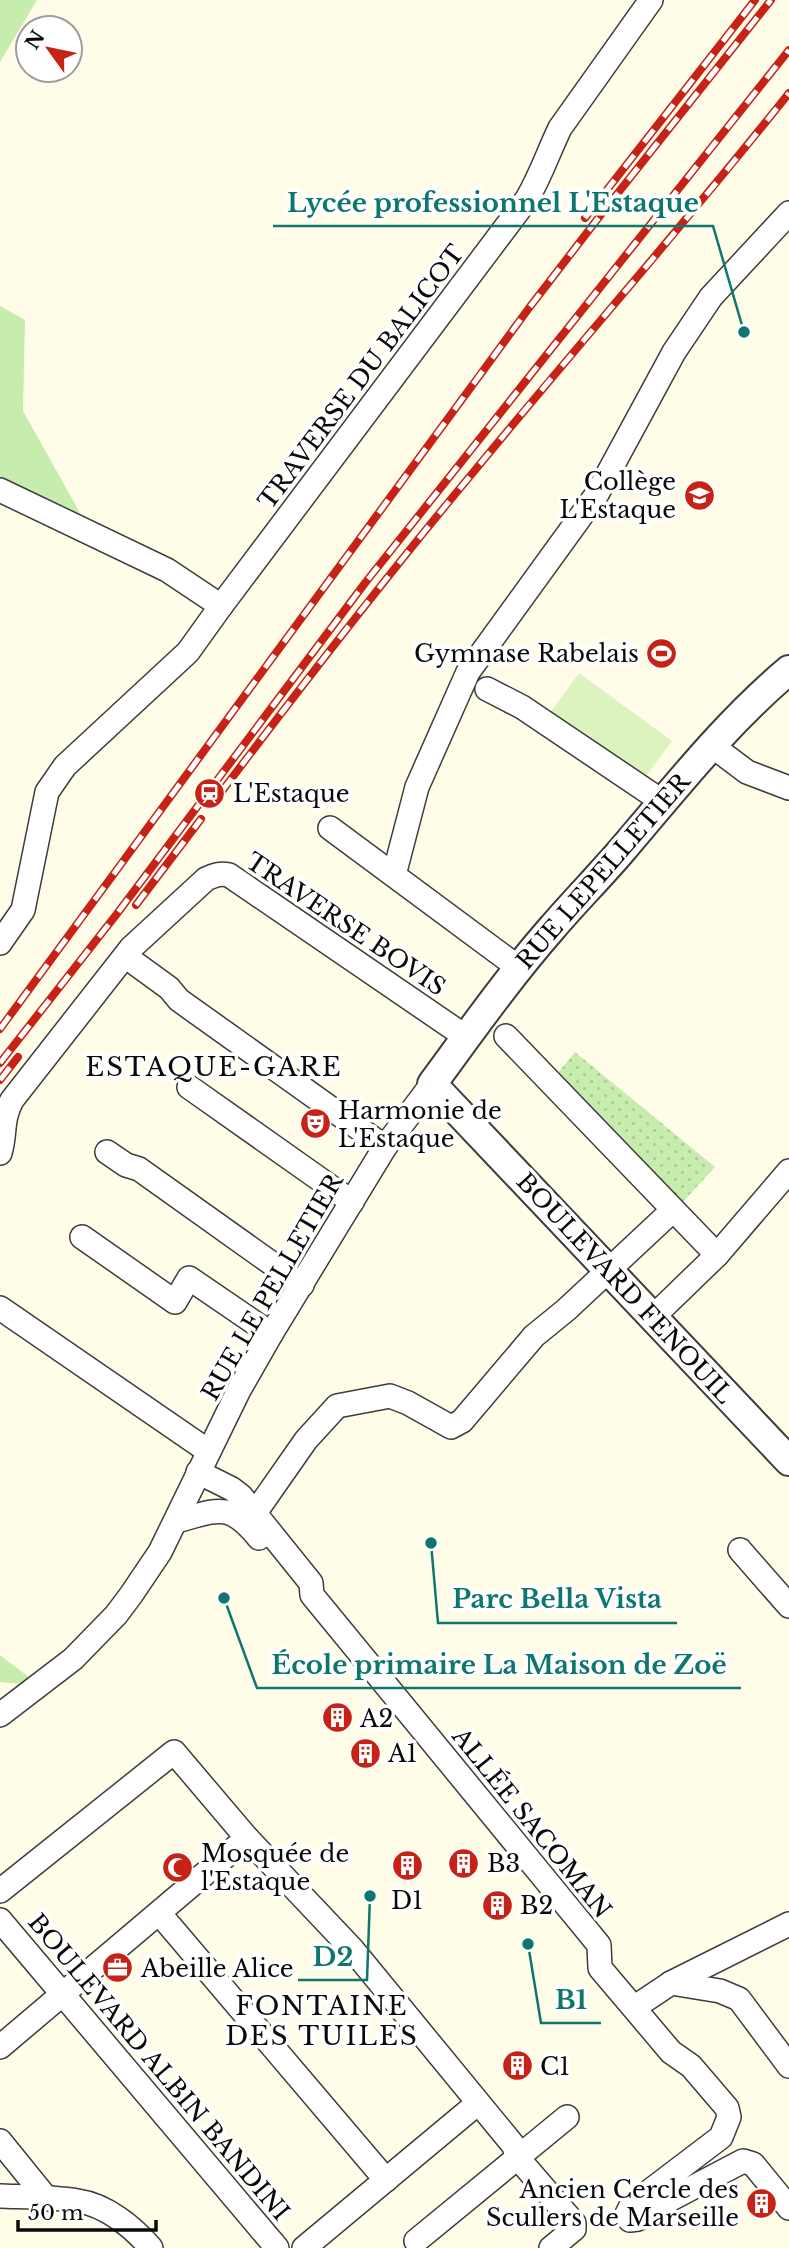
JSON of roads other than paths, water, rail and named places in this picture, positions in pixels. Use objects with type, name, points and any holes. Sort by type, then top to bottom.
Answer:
[{"type":"street","name":"TRAVERSE DU BALICOT","points":[[222,606],[527,199],[541,175],[560,128],[651,0]]},
{"type":"street","points":[[394,875],[417,786],[468,672],[597,494],[674,352],[711,297],[789,213]]},
{"type":"street","points":[[0,491],[167,570],[222,606],[188,652],[65,766],[47,792],[23,910],[0,943]]},
{"type":"street","name":"RUE LEPELLETIER","points":[[432,1084],[551,928],[711,745],[789,670]]},
{"type":"street","points":[[487,690],[522,707],[663,802]]},
{"type":"street","points":[[711,745],[747,772],[789,788]]},
{"type":"street","points":[[330,828],[519,968]]},
{"type":"street","name":"TRAVERSE BOVIS","points":[[0,1153],[3,1121],[12,1100],[125,954],[206,879],[221,873],[229,875],[466,1037]]},
{"type":"street","points":[[136,964],[169,988],[179,999],[385,1147]]},
{"type":"street","points":[[506,1036],[717,1255]]},
{"type":"street","name":"RUE LE PELLETIER","points":[[0,1715],[73,1659],[116,1615],[160,1552],[239,1390],[385,1147],[432,1084]]},
{"type":"street","name":"BOULEVARD FENOUIL","points":[[432,1084],[789,1461]]},
{"type":"street","points":[[190,1087],[352,1202]]},
{"type":"street","points":[[107,1152],[126,1165],[139,1169],[302,1285]]},
{"type":"street","points":[[653,1317],[717,1255],[782,1180]]},
{"type":"street","points":[[255,1513],[306,1440],[337,1406],[390,1396],[451,1427],[463,1421],[534,1336],[673,1210]]},
{"type":"street","points":[[82,1237],[175,1302],[189,1278],[271,1335]]},
{"type":"street","points":[[0,1308],[208,1451]]},
{"type":"street","name":"ALLÉE SACOMAN","points":[[198,1472],[241,1496],[311,1583],[313,1595],[599,1945],[600,1968],[671,2052],[691,2066],[727,2108],[729,2117],[722,2137],[631,2206],[626,2216],[631,2220],[638,2219],[743,2161],[753,2164],[789,2208]]},
{"type":"street","name":"ALLÉE SACOMAN","points":[[176,1521],[216,1511],[225,1510],[233,1514],[249,1526],[301,1592],[313,1595]]},
{"type":"street","points":[[740,1550],[789,1606]]},
{"type":"street","points":[[0,1891],[174,1752],[247,1838],[353,1950],[514,2146],[517,2157],[573,2223],[574,2229],[551,2248]]},
{"type":"street","points":[[0,2047],[247,1838]]},
{"type":"street","points":[[159,1913],[386,2180]]},
{"type":"street","name":"BOULEVARD ALBIN BANDINI","points":[[0,1920],[277,2248]]},
{"type":"street","points":[[635,2007],[671,1983],[789,1924]]},
{"type":"street","points":[[671,1983],[720,1991],[739,1999],[789,2066]]},
{"type":"street","points":[[304,2248],[478,2104]]},
{"type":"street","points":[[416,2241],[567,2117]]},
{"type":"street","points":[[0,2141],[47,2199]]},
{"type":"street","points":[[0,2196],[80,2201],[115,2216],[141,2236],[151,2248]]},
{"type":"railway","points":[[585,218],[755,0]]},
{"type":"railway","points":[[0,1029],[529,308],[771,0]]},
{"type":"railway","points":[[0,1063],[116,915],[365,583],[789,50]]},
{"type":"railway","points":[[222,791],[407,553],[789,93]]},
{"type":"railway","points":[[136,905],[201,819]]},
{"type":"railway","points":[[0,1080],[18,1057]]},
{"type":"place","name":"Lycée professionnel L'Estaque","points":[[744,332]]},
{"type":"place","name":"Collège L'Estaque","points":[[699,495]]},
{"type":"place","name":"Gymnase Rabelais","points":[[662,653]]},
{"type":"place","name":"L'Estaque","points":[[210,793]]},
{"type":"place","name":"Harmonie de L'Estaque","points":[[315,1124]]},
{"type":"place","name":"Parc Bella Vista","points":[[431,1543]]},
{"type":"place","name":"École primaire La Maison de Zoë","points":[[224,1598]]},
{"type":"place","name":"A2","points":[[337,1718]]},
{"type":"place","name":"A1","points":[[365,1753]]},
{"type":"place","name":"B3","points":[[464,1863]]},
{"type":"place","name":"D1","points":[[407,1866]]},
{"type":"place","name":"Mosquée de l'Estaque","points":[[178,1867]]},
{"type":"place","name":"D2","points":[[370,1896]]},
{"type":"place","name":"B2","points":[[497,1905]]},
{"type":"place","name":"B1","points":[[528,1944]]},
{"type":"place","name":"Abeille Alice","points":[[118,1968]]},
{"type":"place","name":"C1","points":[[517,2066]]},
{"type":"place","name":"Ancien Cercle des Scullers de Marseille","points":[[762,2203]]},
{"type":"district","name":"ESTAQUE-GARE","points":[[214,1067]]},
{"type":"district","name":"FONTAINE DES TUILES","points":[[322,2021]]}]
